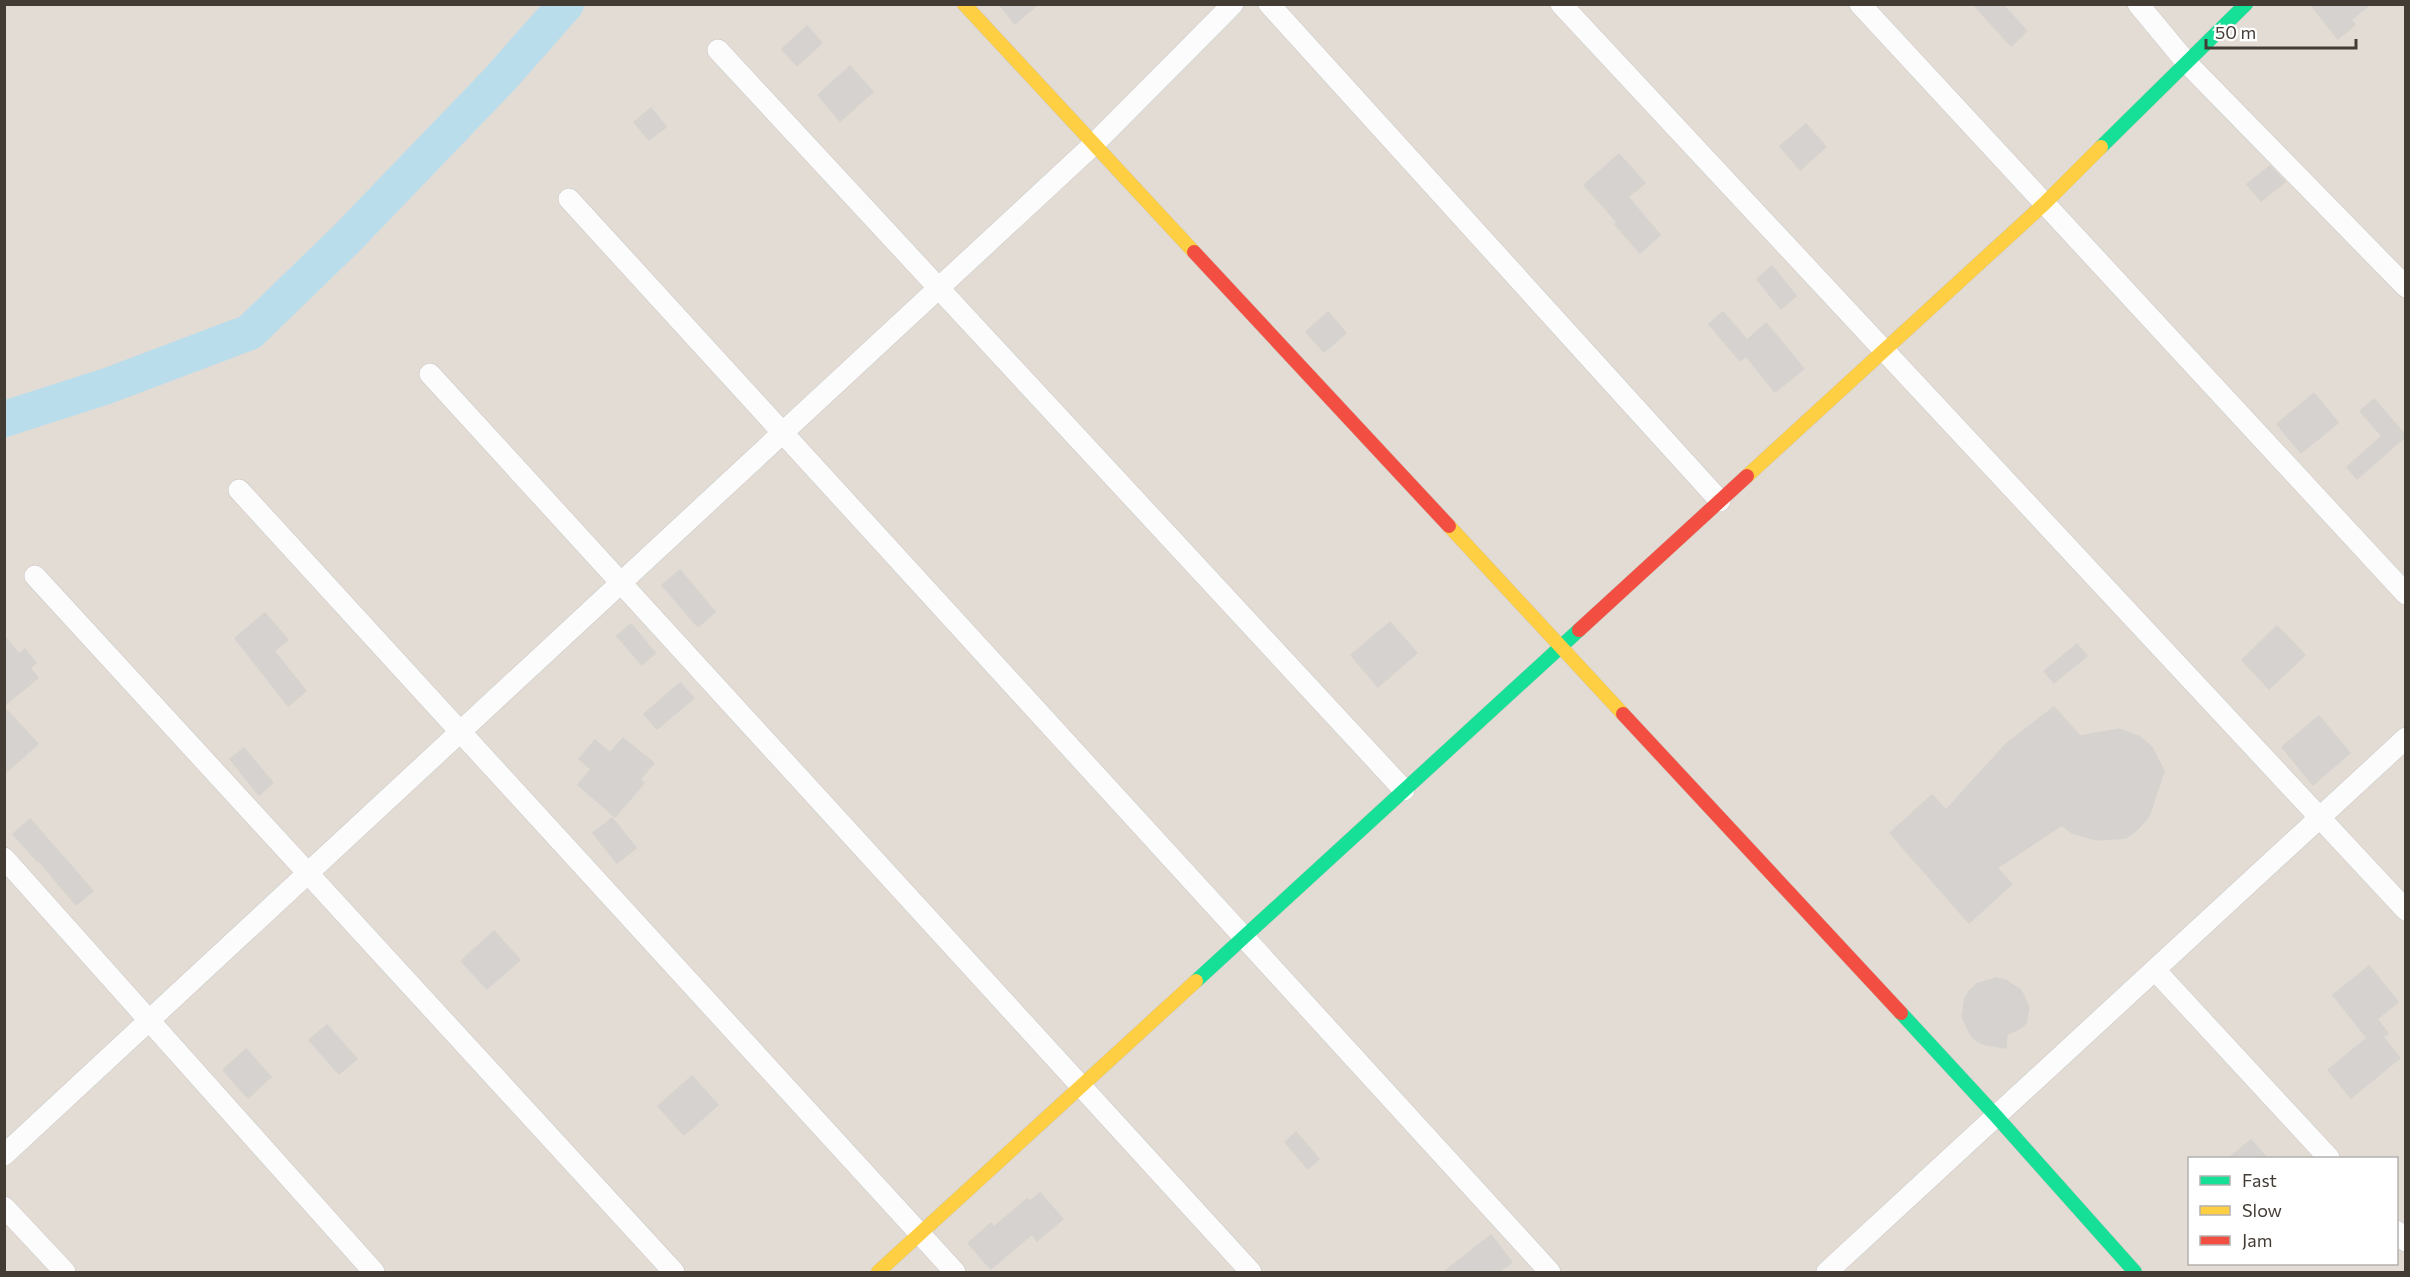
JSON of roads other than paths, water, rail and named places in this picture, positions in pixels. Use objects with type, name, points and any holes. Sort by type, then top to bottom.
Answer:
[{"type":"street","points":[[964,4],[1996,1116],[2135,1272]]},
{"type":"street","points":[[4,1155],[1094,144],[1233,4]]},
{"type":"street","points":[[1269,4],[1720,501]]},
{"type":"street","points":[[1561,4],[2406,910]]},
{"type":"street","points":[[1860,4],[2406,594]]},
{"type":"street","points":[[2138,4],[2187,63],[2406,287]]},
{"type":"street","points":[[878,1272],[2044,204],[2246,4]]},
{"type":"street","points":[[718,50],[1404,790]]},
{"type":"street","points":[[569,199],[1550,1272]]},
{"type":"street","points":[[430,374],[1251,1272]]},
{"type":"street","points":[[239,490],[955,1272]]},
{"type":"street","points":[[35,576],[674,1272]]},
{"type":"street","points":[[1832,1271],[1996,1116],[2406,738]]},
{"type":"street","points":[[4,858],[374,1272]]},
{"type":"street","points":[[2155,970],[2328,1157]]},
{"type":"street","points":[[4,1207],[65,1272]]},
{"type":"waterway","points":[[4,419],[107,386],[250,332],[347,238],[499,80],[566,4]]}]
